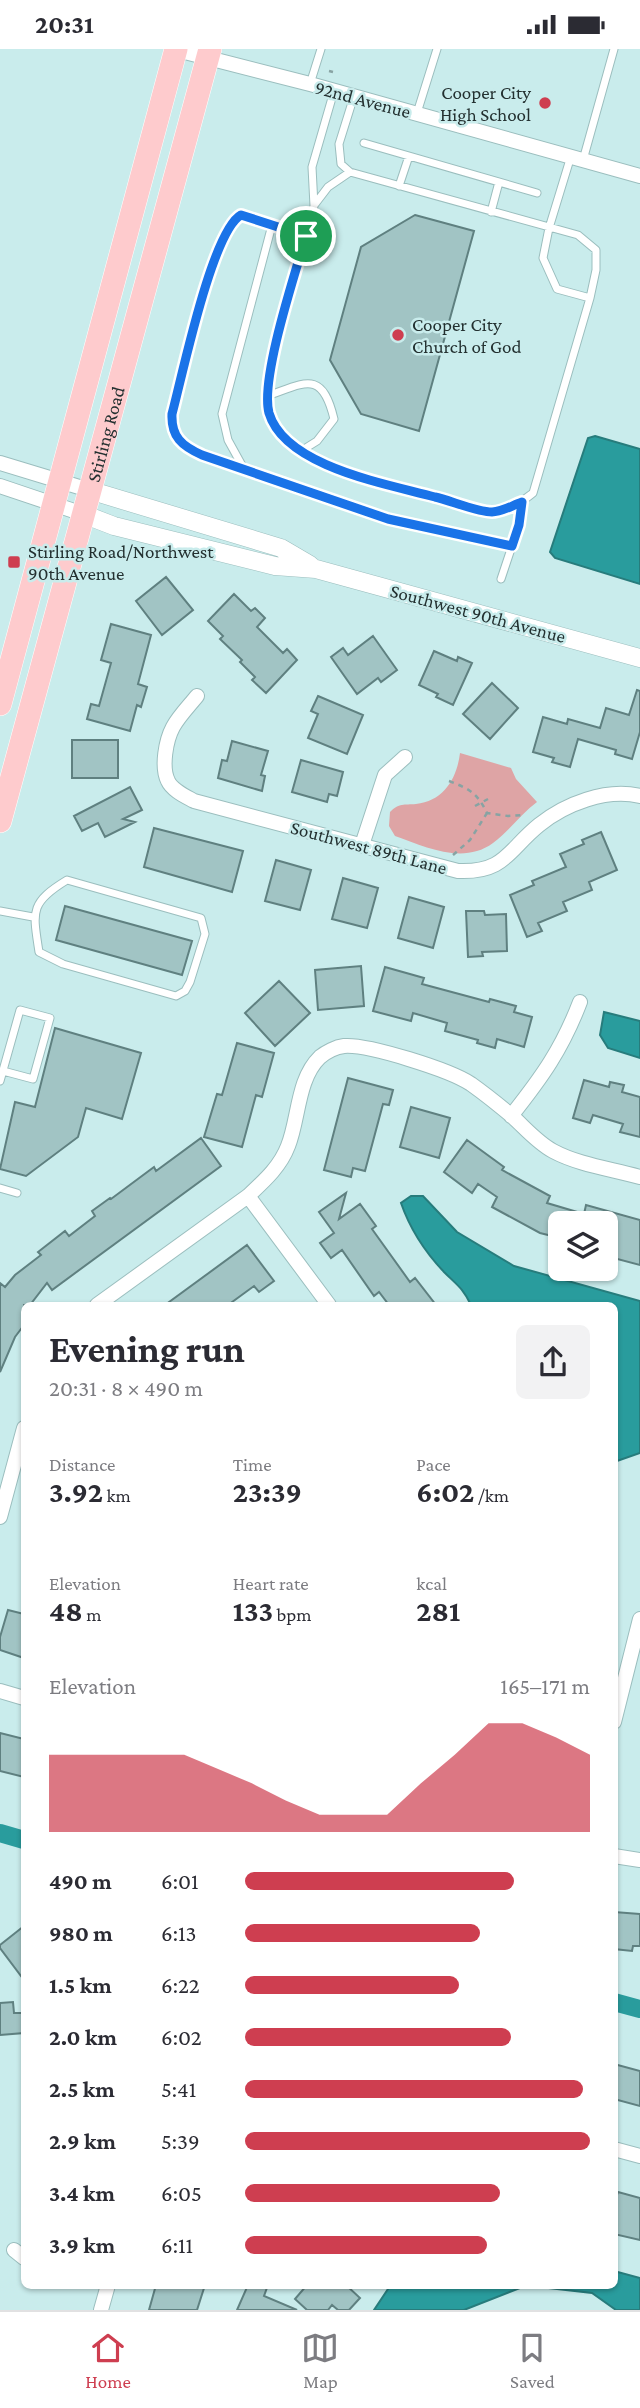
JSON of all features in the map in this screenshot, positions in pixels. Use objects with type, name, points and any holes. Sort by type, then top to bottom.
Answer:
[{"type":"main road","name":"Stirling Road","points":[[0,704],[175,49]]},
{"type":"main road","name":"Stirling Road","points":[[0,821],[209,53]]},
{"type":"street","name":"92nd Avenue","points":[[175,49],[209,53],[334,91],[640,176]]},
{"type":"street","points":[[0,463],[89,490]]},
{"type":"street","points":[[0,486],[83,514]]},
{"type":"street","name":"Southwest 90th Avenue","points":[[89,490],[281,548],[316,569]]},
{"type":"street","name":"Southwest 90th Avenue","points":[[83,514],[114,526],[275,566],[316,569],[640,658]]},
{"type":"street","name":"Southwest 89th Lane","points":[[197,696],[173,727],[165,758],[167,780],[178,791],[194,801],[458,871],[483,870],[505,860],[537,826],[561,808],[592,798],[612,795],[640,796]]},
{"type":"street","points":[[362,845],[385,775],[405,757]]},
{"type":"street","points":[[511,1116],[545,1073],[580,1002]]},
{"type":"street","points":[[101,1302],[248,1196],[279,1164],[288,1146],[305,1083],[312,1069],[320,1057],[342,1047],[357,1046],[443,1070],[469,1083],[536,1140],[554,1151],[572,1159],[640,1177]]},
{"type":"street","points":[[248,1196],[327,1302]]},
{"type":"street","points":[[0,1517],[6,1472],[21,1435]]},
{"type":"street","points":[[618,1706],[640,1619]]},
{"type":"street","points":[[0,1691],[21,1697]]},
{"type":"street","points":[[618,1857],[640,1860]]},
{"type":"street","points":[[618,2150],[640,2156]]},
{"type":"street","points":[[102,2310],[105,2289]]},
{"type":"lane","points":[[310,84],[321,49]]},
{"type":"lane","points":[[417,114],[437,49]]},
{"type":"lane","points":[[590,298],[557,289],[543,258],[549,227],[577,158],[614,49]]},
{"type":"lane","points":[[334,91],[312,167],[314,206],[270,372],[267,396],[270,414],[281,436],[301,451],[334,469],[492,512],[522,502],[533,493],[590,298],[596,270],[596,250],[578,235],[350,172],[341,164],[339,144],[354,96]]},
{"type":"lane","points":[[364,143],[537,193]]},
{"type":"lane","points":[[399,186],[409,156]]},
{"type":"lane","points":[[314,206],[328,187],[350,172]]},
{"type":"lane","points":[[491,212],[499,183]]},
{"type":"lane","points":[[306,236],[241,215],[232,224],[210,271],[172,414],[174,432],[183,445],[202,455],[388,519],[512,546]]},
{"type":"lane","points":[[244,469],[228,440],[222,414],[272,225]]},
{"type":"lane","points":[[267,396],[303,382],[314,384],[326,395],[334,419],[317,442],[301,451]]},
{"type":"lane","points":[[501,579],[519,525],[522,502]]},
{"type":"lane","points":[[67,880],[201,918],[205,934],[190,982],[185,991],[176,996],[63,964],[38,952],[33,917],[48,891],[67,880]]},
{"type":"lane","points":[[0,911],[33,917]]},
{"type":"lane","points":[[0,1081],[3,1070],[20,1010],[50,1018],[33,1079],[3,1070]]},
{"type":"lane","points":[[0,1188],[16,1193]]},
{"type":"path","points":[[449,781],[478,796],[487,813]]},
{"type":"path","points":[[475,806],[488,799]]},
{"type":"path","points":[[487,813],[524,815]]},
{"type":"path","points":[[453,855],[471,840],[487,813]]},
{"type":"shaded area","points":[[460,753],[511,768],[516,779],[537,802],[493,843],[469,853],[444,852],[395,836],[389,826],[390,812],[399,806],[426,802],[441,793],[456,771]]},
{"type":"water","points":[[595,436],[640,449],[640,584],[555,558],[550,552],[588,438]]},
{"type":"water","points":[[604,1012],[640,1021],[640,1058],[608,1048],[600,1035]]},
{"type":"water","points":[[411,1196],[423,1196],[457,1232],[514,1266],[548,1275],[548,1281],[568,1281],[640,1301],[640,1453],[618,1461],[618,1302],[469,1302],[419,1240],[401,1203]]},
{"type":"water","points":[[618,2272],[640,2278],[640,2310],[616,2310],[592,2293],[557,2289],[618,2289]]},
{"type":"water","points":[[388,2289],[517,2289],[464,2310],[374,2310]]},
{"type":"building","points":[[415,215],[474,231],[419,431],[361,414],[330,360],[361,247]]},
{"type":"building","points":[[166,577],[193,610],[162,635],[136,601]]},
{"type":"building","points":[[234,594],[251,611],[255,608],[265,618],[257,627],[283,653],[287,649],[297,660],[266,693],[252,680],[255,677],[220,639],[223,636],[208,621]]},
{"type":"building","points":[[111,624],[151,635],[138,684],[147,687],[141,707],[137,705],[130,731],[87,719],[91,704],[99,706],[111,663],[101,660]]},
{"type":"building","points":[[373,636],[397,670],[381,682],[378,678],[357,694],[331,657],[343,648],[348,655]]},
{"type":"building","points":[[434,651],[457,661],[458,657],[472,663],[453,705],[419,685]]},
{"type":"building","points":[[492,683],[518,708],[490,739],[463,714]]},
{"type":"building","points":[[637,690],[640,691],[640,732],[632,759],[615,754],[616,750],[578,739],[570,767],[552,762],[554,758],[533,752],[543,717],[567,724],[568,719],[600,728],[606,708],[629,715]]},
{"type":"building","points":[[318,696],[363,715],[347,754],[308,738],[318,714],[311,711]]},
{"type":"building","points":[[72,740],[118,740],[118,778],[72,778]]},
{"type":"building","points":[[232,741],[268,751],[261,775],[265,776],[262,791],[218,778],[222,760],[227,761]]},
{"type":"building","points":[[301,760],[343,772],[337,796],[329,794],[327,802],[292,792]]},
{"type":"building","points":[[130,787],[142,810],[123,819],[135,822],[105,837],[98,823],[82,831],[74,816]]},
{"type":"building","points":[[154,828],[243,851],[232,892],[144,867]]},
{"type":"building","points":[[601,832],[617,870],[589,882],[592,890],[563,902],[567,911],[538,923],[542,931],[527,937],[510,895],[534,885],[532,881],[566,867],[560,854],[584,844],[582,840]]},
{"type":"building","points":[[276,860],[311,870],[300,910],[265,901]]},
{"type":"building","points":[[343,878],[378,888],[367,928],[332,919]]},
{"type":"building","points":[[409,897],[444,907],[433,948],[398,938]]},
{"type":"building","points":[[65,906],[192,941],[182,975],[56,940]]},
{"type":"building","points":[[466,911],[484,911],[485,915],[506,914],[507,951],[482,952],[483,956],[468,957]]},
{"type":"building","points":[[361,966],[364,1006],[318,1010],[315,970]]},
{"type":"building","points":[[385,967],[424,978],[422,984],[489,1002],[490,999],[516,1006],[514,1012],[532,1017],[524,1047],[497,1039],[495,1048],[477,1043],[478,1040],[445,1031],[447,1023],[413,1013],[411,1021],[373,1011]]},
{"type":"building","points":[[279,981],[310,1013],[275,1046],[245,1013]]},
{"type":"building","points":[[55,1028],[141,1053],[122,1119],[86,1108],[78,1137],[26,1176],[0,1169],[15,1102],[35,1107]]},
{"type":"building","points":[[237,1043],[274,1053],[262,1097],[256,1095],[242,1147],[204,1137],[217,1094],[222,1095]]},
{"type":"building","points":[[348,1078],[393,1090],[389,1105],[383,1104],[365,1171],[353,1168],[351,1177],[324,1170]]},
{"type":"building","points":[[584,1080],[609,1087],[610,1082],[624,1085],[622,1092],[640,1097],[640,1137],[620,1132],[623,1124],[593,1115],[590,1123],[573,1118]]},
{"type":"building","points":[[411,1107],[450,1118],[439,1158],[400,1147]]},
{"type":"building","points":[[201,1138],[221,1166],[52,1290],[47,1283],[32,1302],[21,1302],[21,1329],[0,1372],[0,1283],[5,1287],[15,1275],[41,1255],[38,1252],[65,1231],[69,1236],[95,1216],[92,1211],[154,1167],[156,1171]]},
{"type":"building","points":[[467,1140],[504,1167],[502,1170],[550,1196],[547,1203],[574,1211],[548,1211],[548,1235],[540,1233],[492,1207],[497,1197],[478,1184],[472,1193],[444,1172]]},
{"type":"building","points":[[346,1193],[339,1219],[360,1204],[376,1226],[372,1229],[410,1282],[415,1278],[434,1302],[387,1302],[379,1292],[374,1296],[342,1250],[331,1258],[320,1243],[334,1233],[319,1212]]},
{"type":"building","points":[[586,1205],[608,1211],[585,1211]]},
{"type":"building","points":[[618,1214],[640,1220],[640,1265],[618,1259]]},
{"type":"building","points":[[247,1245],[274,1281],[259,1292],[254,1286],[232,1302],[169,1302]]},
{"type":"building","points":[[8,1610],[21,1613],[21,1657],[0,1650],[0,1637]]},
{"type":"building","points":[[0,1733],[21,1738],[21,1776],[0,1771]]},
{"type":"building","points":[[618,1912],[640,1914],[640,1946],[633,1946],[632,1951],[618,1949]]},
{"type":"building","points":[[21,1928],[21,1976],[0,1948],[0,1945]]},
{"type":"building","points":[[13,2002],[14,2013],[21,2013],[21,2033],[0,2035],[0,2003]]},
{"type":"building","points":[[618,2065],[640,2071],[640,2106],[618,2100]]},
{"type":"building","points":[[618,2192],[640,2198],[640,2240],[618,2235]]},
{"type":"building","points":[[155,2289],[204,2289],[197,2310],[149,2310]]},
{"type":"building","points":[[246,2289],[267,2289],[264,2296],[297,2310],[237,2310]]},
{"type":"building","points":[[304,2289],[350,2289],[360,2298],[349,2310],[338,2310],[332,2305],[328,2310],[307,2310],[295,2299]]},
{"type":"waterway","points":[[0,1833],[21,1839]]},
{"type":"waterway","points":[[618,2003],[640,2009]]},
{"type":"place","name":"Cooper City High School","points":[[545,103]]},
{"type":"place","name":"Cooper City Church of God","points":[[398,335]]},
{"type":"place","name":"Stirling Road/Northwest 90th Avenue","points":[[14,562]]},
{"type":"route","points":[[247,216],[306,236],[270,372],[267,396],[270,414],[281,436],[308,456],[334,469],[492,512],[522,502],[519,525],[512,546],[388,519],[202,455],[176,438],[172,414],[210,271],[236,217],[247,216]]}]
